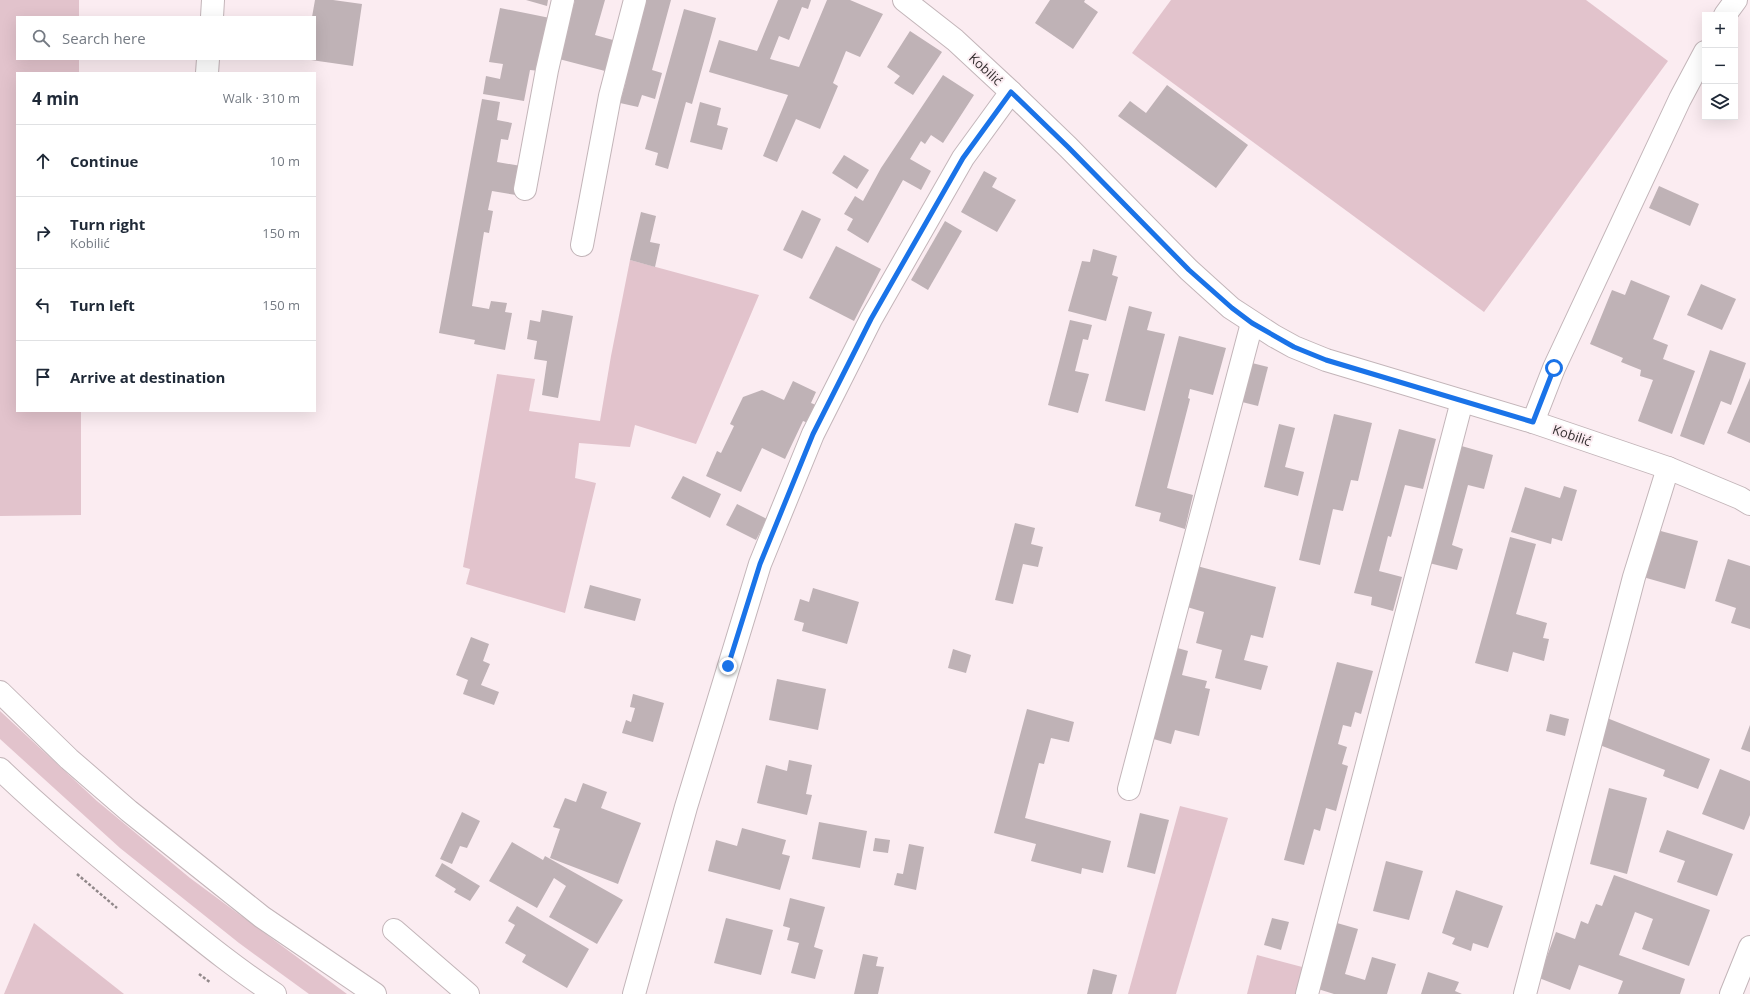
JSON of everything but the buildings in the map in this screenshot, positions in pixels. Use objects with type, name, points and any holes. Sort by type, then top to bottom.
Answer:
[{"type":"street","points":[[212,16],[213,0]]},
{"type":"street","points":[[525,189],[547,70],[562,0]]},
{"type":"street","points":[[582,245],[610,96],[635,0]]},
{"type":"street","name":"Kobilić","points":[[904,0],[955,40],[1068,147],[1189,270],[1232,308],[1252,323],[1294,347],[1326,360],[1533,422],[1668,468],[1740,498],[1750,504]]},
{"type":"street","points":[[1727,12],[1736,0]]},
{"type":"street","points":[[1533,422],[1554,368],[1680,99],[1702,58]]},
{"type":"street","points":[[207,72],[208,60]]},
{"type":"street","points":[[634,994],[688,799],[760,564],[813,434],[871,319],[963,158],[1011,92]]},
{"type":"street","points":[[1129,789],[1252,323]]},
{"type":"street","points":[[1307,994],[1462,401]]},
{"type":"street","points":[[1525,994],[1634,577],[1668,468]]},
{"type":"street","points":[[0,692],[69,759],[128,811],[262,917],[375,994]]},
{"type":"street","points":[[0,769],[27,796],[95,854],[238,970],[275,994]]},
{"type":"street","points":[[394,930],[468,994]]},
{"type":"street","points":[[1731,994],[1750,947]]},
{"type":"shaded area","points":[[0,0],[79,0],[79,16],[16,16],[16,60],[79,60],[79,72],[16,72],[16,412],[81,412],[81,515],[0,516]]},
{"type":"shaded area","points":[[1171,0],[1586,0],[1668,61],[1484,312],[1132,53]]},
{"type":"shaded area","points":[[630,260],[759,295],[696,444],[635,425],[630,447],[579,443],[575,478],[596,483],[565,613],[466,584],[470,569],[463,567],[497,374],[535,379],[529,411],[600,421]]},
{"type":"shaded area","points":[[0,711],[97,801],[190,878],[347,994],[309,994],[239,943],[120,848],[0,739]]},
{"type":"shaded area","points":[[1180,806],[1228,818],[1176,994],[1128,994]]},
{"type":"shaded area","points":[[34,923],[124,994],[4,994]]},
{"type":"shaded area","points":[[1257,955],[1306,968],[1299,994],[1247,994]]},
{"type":"route","points":[[728,666],[760,564],[813,434],[871,319],[963,158],[1011,92],[1068,147],[1189,270],[1232,308],[1252,323],[1294,347],[1326,360],[1533,422],[1554,368]]}]
